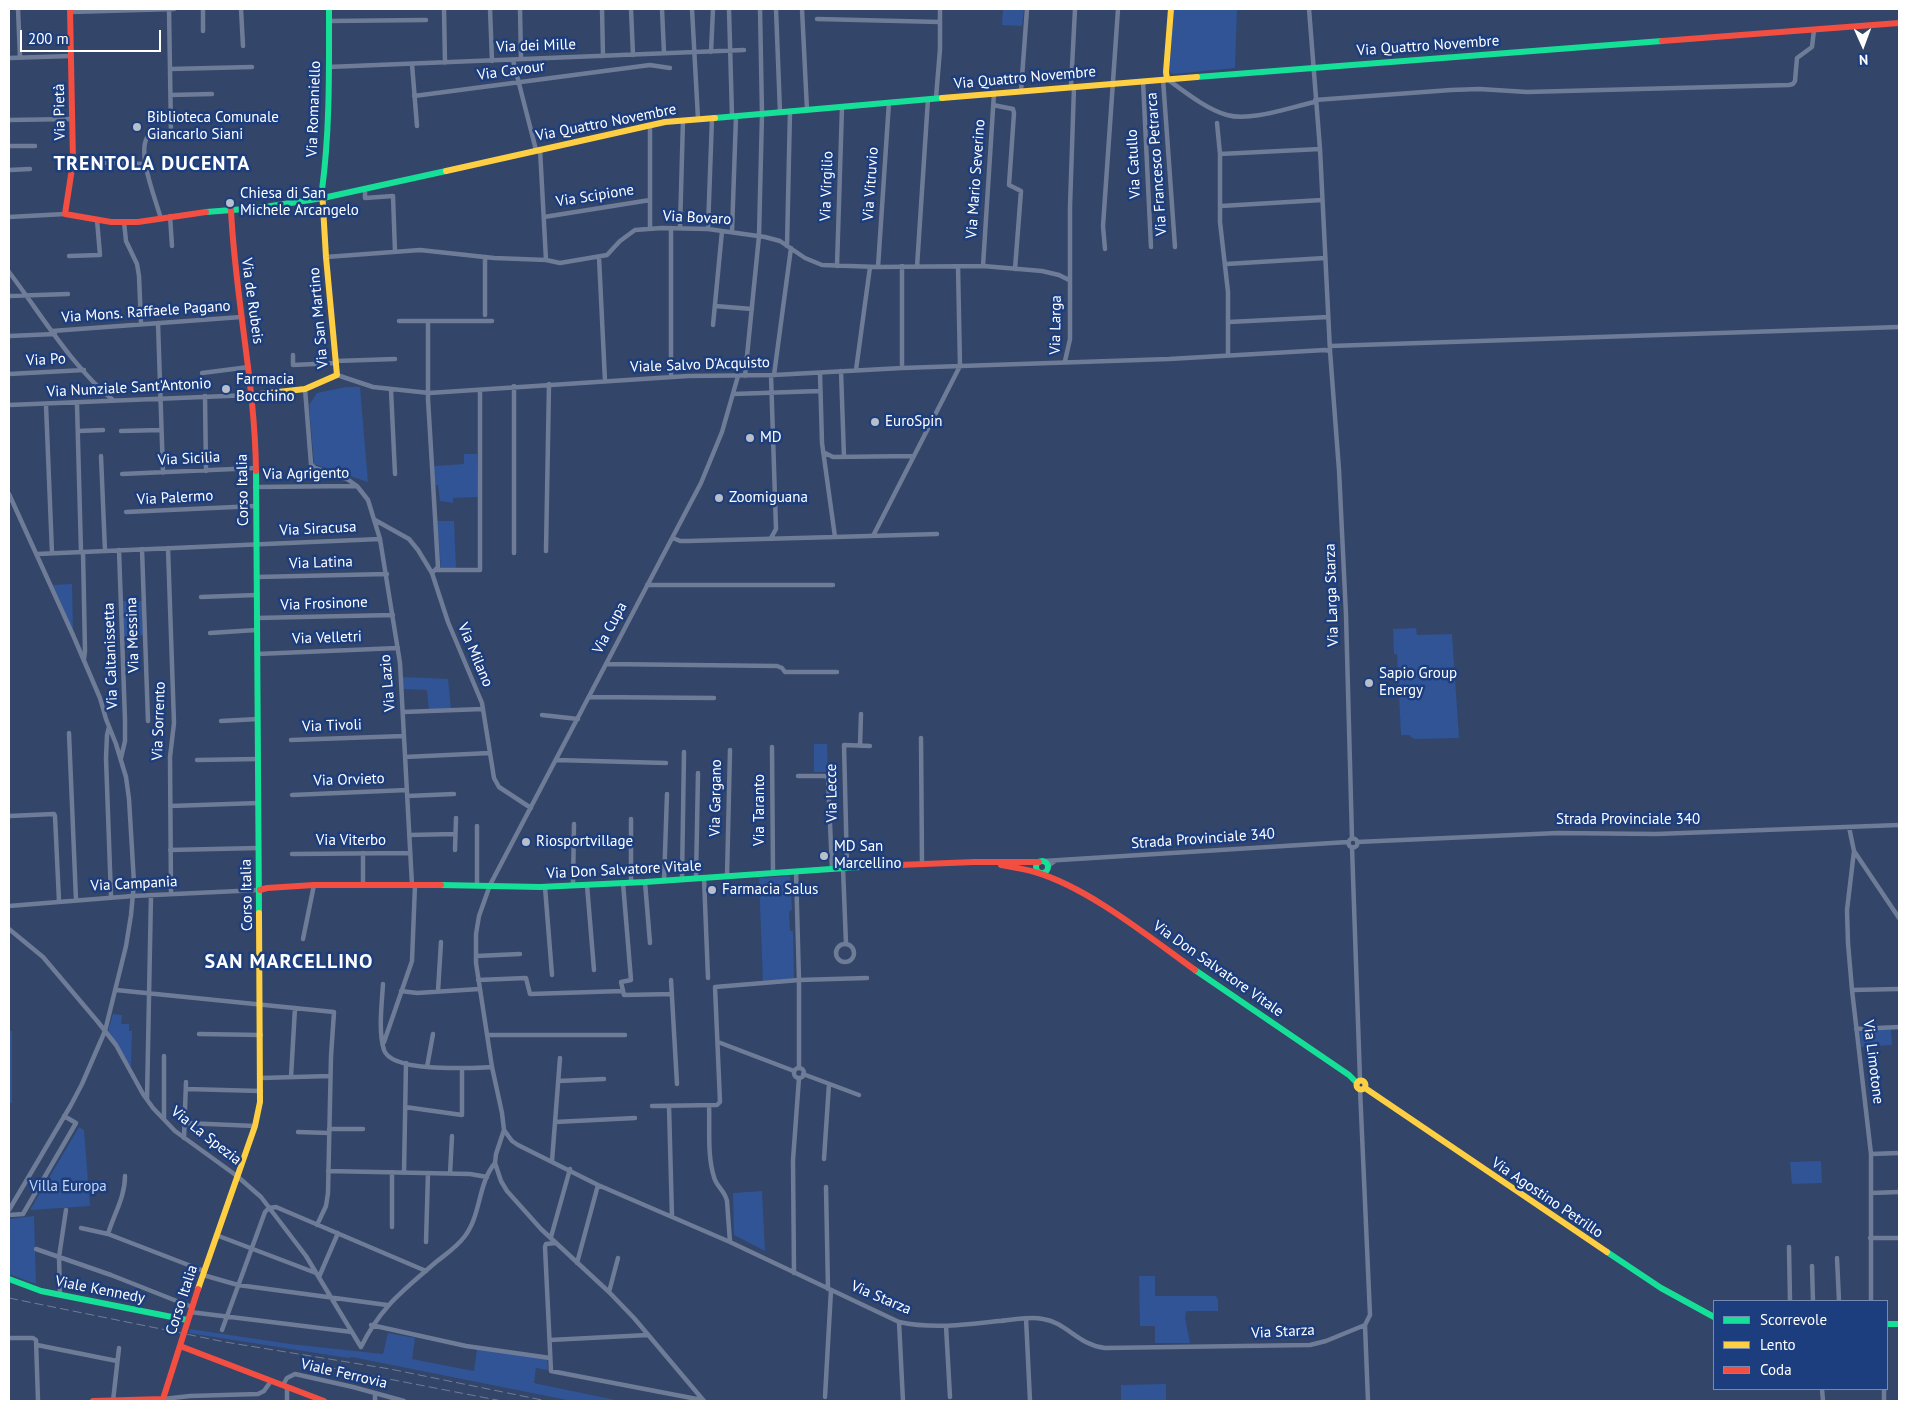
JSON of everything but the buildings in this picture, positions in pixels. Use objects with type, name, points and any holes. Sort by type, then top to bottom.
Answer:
[{"type":"street","points":[[18,9],[20,57]]},
{"type":"street","points":[[161,219],[145,164],[144,145],[148,137],[154,134],[171,132],[170,9]]},
{"type":"street","points":[[70,10],[174,9]]},
{"type":"street","points":[[203,9],[204,31]]},
{"type":"street","points":[[241,9],[243,46]]},
{"type":"street","name":"Via Romaniello","points":[[323,198],[322,180],[327,152],[329,107],[329,9]]},
{"type":"street","points":[[444,9],[445,63]]},
{"type":"street","points":[[490,9],[492,60]]},
{"type":"street","points":[[520,9],[521,59]]},
{"type":"street","points":[[602,9],[603,56]]},
{"type":"street","points":[[631,9],[633,55]]},
{"type":"street","points":[[662,9],[664,53]]},
{"type":"street","points":[[692,9],[698,119]]},
{"type":"street","points":[[711,52],[712,9]]},
{"type":"street","points":[[729,9],[734,116],[732,232]]},
{"type":"street","points":[[745,376],[759,236],[762,114],[760,9]]},
{"type":"street","points":[[776,9],[780,112]]},
{"type":"street","points":[[802,9],[807,110]]},
{"type":"street","points":[[917,266],[940,9]]},
{"type":"street","points":[[1021,91],[1026,9]]},
{"type":"street","name":"Via Larga","points":[[1075,9],[1069,280],[1070,339],[1065,361],[1330,351]]},
{"type":"street","points":[[1105,249],[1103,226],[1118,9]]},
{"type":"street","points":[[1171,9],[1165,79],[1216,111],[1238,117],[1263,114],[1315,101],[1451,90],[1537,92],[1789,85],[1795,82],[1797,58],[1812,48],[1814,30]]},
{"type":"street","name":"Via Larga Starza","points":[[1309,9],[1320,149],[1330,351],[1339,470],[1346,615],[1350,840]]},
{"type":"street","name":"Via Pietà","points":[[65,214],[73,162],[70,10]]},
{"type":"street","points":[[817,19],[940,22]]},
{"type":"street","points":[[329,21],[426,20]]},
{"type":"street","name":"Via Quattro Novembre","points":[[65,214],[97,220],[124,222],[161,219],[192,212],[230,210],[323,198],[650,125],[683,120],[1313,67],[1899,23]]},
{"type":"street","name":"Via dei Mille","points":[[328,68],[744,50]]},
{"type":"street","points":[[9,58],[71,56]]},
{"type":"street","points":[[513,60],[538,150],[546,260]]},
{"type":"street","points":[[412,64],[417,126]]},
{"type":"street","name":"Via Cavour","points":[[414,96],[650,65],[670,68]]},
{"type":"street","points":[[170,69],[252,67]]},
{"type":"street","name":"Via Francesco Petrarca","points":[[1165,79],[1175,247]]},
{"type":"street","name":"Via Catullo","points":[[1143,81],[1151,247]]},
{"type":"street","name":"Via Mario Severino","points":[[983,266],[994,93]]},
{"type":"street","points":[[171,95],[212,94]]},
{"type":"street","name":"Via Vitruvio","points":[[878,267],[889,102]]},
{"type":"street","points":[[993,105],[1010,107],[1014,113],[1009,185],[1021,191],[1015,269]]},
{"type":"street","name":"Via Virgilio","points":[[837,266],[842,107]]},
{"type":"street","points":[[784,538],[776,530],[772,393],[789,247],[790,111]]},
{"type":"street","points":[[708,229],[712,118]]},
{"type":"street","points":[[9,120],[73,119]]},
{"type":"street","points":[[680,228],[683,120]]},
{"type":"street","points":[[1217,123],[1220,154],[1220,222],[1226,264],[1229,322],[1228,356]]},
{"type":"street","points":[[650,125],[650,229]]},
{"type":"street","points":[[9,146],[36,146]]},
{"type":"street","points":[[1220,154],[1320,149]]},
{"type":"street","points":[[73,162],[145,164]]},
{"type":"street","points":[[9,170],[30,169]]},
{"type":"street","points":[[365,189],[366,198],[393,196],[395,252]]},
{"type":"street","name":"Via San Martino","points":[[251,395],[305,389],[337,376],[326,257],[323,198]]},
{"type":"street","name":"Via Scipione","points":[[544,217],[650,200]]},
{"type":"street","points":[[1221,206],[1322,200]]},
{"type":"street","name":"Via de Rubeis","points":[[230,210],[231,240],[249,367],[251,395]]},
{"type":"street","points":[[9,217],[65,214]]},
{"type":"street","points":[[170,216],[172,246]]},
{"type":"street","points":[[69,256],[100,255],[97,220]]},
{"type":"street","points":[[124,222],[126,241],[137,264],[141,324]]},
{"type":"street","points":[[670,228],[671,377]]},
{"type":"street","name":"Via Bovaro","points":[[326,257],[420,250],[485,257],[546,260],[560,263],[607,255],[620,240],[635,230],[680,228],[732,232],[780,241],[805,258],[822,264],[870,267],[983,266],[1042,271],[1060,275],[1069,280]]},
{"type":"street","points":[[714,325],[722,231]]},
{"type":"street","points":[[485,257],[485,315]]},
{"type":"street","points":[[598,257],[605,381]]},
{"type":"street","points":[[1226,264],[1326,258]]},
{"type":"street","points":[[902,266],[902,368]]},
{"type":"street","points":[[874,536],[960,366],[958,266]]},
{"type":"street","points":[[856,370],[870,267]]},
{"type":"street","points":[[9,272],[84,370],[113,400]]},
{"type":"street","points":[[9,296],[68,294]]},
{"type":"street","points":[[715,306],[752,309]]},
{"type":"street","name":"Via Mons. Raffaele Pagano","points":[[9,336],[158,322],[241,317]]},
{"type":"street","points":[[1229,322],[1328,317]]},
{"type":"street","points":[[399,321],[492,321]]},
{"type":"street","points":[[428,321],[429,393],[437,570]]},
{"type":"street","points":[[158,322],[163,473]]},
{"type":"street","points":[[1330,346],[1899,327]]},
{"type":"street","points":[[293,355],[293,365],[394,359]]},
{"type":"street","name":"Viale Salvo D'Acquisto","points":[[337,376],[373,387],[429,393],[671,377],[773,375],[1065,361]]},
{"type":"street","points":[[202,372],[249,367]]},
{"type":"street","name":"Via Po","points":[[9,374],[84,370]]},
{"type":"street","points":[[841,371],[844,457]]},
{"type":"street","points":[[820,372],[824,464],[835,537]]},
{"type":"street","name":"Via Cupa","points":[[504,1130],[479,989],[476,934],[479,916],[490,885],[695,496],[722,432],[738,376]]},
{"type":"street","points":[[546,551],[548,384]]},
{"type":"street","points":[[514,386],[514,553]]},
{"type":"street","points":[[305,389],[311,464],[315,468],[347,479],[357,486]]},
{"type":"street","points":[[391,390],[395,474]]},
{"type":"street","points":[[432,573],[437,570],[480,570],[480,390]]},
{"type":"street","points":[[733,394],[820,391]]},
{"type":"street","name":"Via Nunziale Sant'Antonio","points":[[9,405],[77,404],[113,400],[251,395]]},
{"type":"street","name":"Corso Italia","points":[[163,1400],[187,1320],[255,1126],[261,1091],[256,468],[251,395]]},
{"type":"street","points":[[205,396],[206,471]]},
{"type":"street","points":[[46,404],[52,553]]},
{"type":"street","points":[[77,404],[86,651],[84,660]]},
{"type":"street","points":[[78,431],[103,430]]},
{"type":"street","points":[[122,431],[161,430]]},
{"type":"street","points":[[823,452],[833,457],[914,456]]},
{"type":"street","points":[[101,456],[105,551]]},
{"type":"street","points":[[824,464],[833,457]]},
{"type":"street","name":"Via Sicilia","points":[[122,474],[256,468]]},
{"type":"street","name":"Via Agrigento","points":[[255,487],[357,486]]},
{"type":"street","name":"Via Lazio","points":[[357,486],[368,500],[380,539],[398,648],[410,853],[414,885],[412,960],[383,1043]]},
{"type":"street","points":[[9,494],[38,554],[84,660],[100,698],[121,760],[129,799],[133,896],[126,946],[105,1031],[82,1084],[9,1210]]},
{"type":"street","name":"Via Palermo","points":[[126,512],[256,506]]},
{"type":"street","name":"Via Milano","points":[[375,520],[409,540],[418,550],[432,573],[448,622],[483,709],[492,772],[499,787],[531,808]]},
{"type":"street","points":[[770,538],[776,530]]},
{"type":"street","points":[[673,538],[680,541],[688,541],[937,534]]},
{"type":"street","name":"Via Siracusa","points":[[256,544],[380,539]]},
{"type":"street","points":[[38,554],[256,544]]},
{"type":"street","name":"Via Sorrento","points":[[168,548],[174,723],[170,757],[171,894]]},
{"type":"street","name":"Via Caltanissetta","points":[[119,550],[125,720],[125,741],[121,760]]},
{"type":"street","name":"Via Messina","points":[[142,550],[148,720]]},
{"type":"street","name":"Via Latina","points":[[256,577],[387,574]]},
{"type":"street","points":[[647,585],[833,585]]},
{"type":"street","points":[[201,597],[256,595]]},
{"type":"street","name":"Via Frosinone","points":[[256,618],[392,614]]},
{"type":"street","points":[[210,633],[256,630]]},
{"type":"street","name":"Via Velletri","points":[[257,654],[398,648]]},
{"type":"street","points":[[606,664],[777,666],[785,672],[837,672]]},
{"type":"street","points":[[589,697],[714,698]]},
{"type":"street","points":[[403,712],[483,709]]},
{"type":"street","points":[[860,746],[861,714]]},
{"type":"street","points":[[542,715],[578,719]]},
{"type":"street","points":[[221,721],[258,719]]},
{"type":"street","points":[[109,727],[106,758],[111,898]]},
{"type":"street","points":[[69,733],[76,900]]},
{"type":"street","name":"Via Tivoli","points":[[291,740],[404,736]]},
{"type":"street","points":[[921,738],[922,865]]},
{"type":"street","name":"Via Lecce","points":[[845,868],[844,745],[870,746]]},
{"type":"street","name":"Via Taranto","points":[[772,747],[773,873]]},
{"type":"street","name":"Via Gargano","points":[[728,876],[730,750]]},
{"type":"street","points":[[405,757],[490,752]]},
{"type":"street","points":[[682,880],[684,752]]},
{"type":"street","points":[[197,760],[258,759]]},
{"type":"street","points":[[556,760],[666,763]]},
{"type":"street","points":[[696,878],[698,773]]},
{"type":"street","points":[[798,776],[825,776],[828,778],[832,868]]},
{"type":"street","name":"Via Orvieto","points":[[292,795],[454,794]]},
{"type":"street","points":[[664,881],[667,794]]},
{"type":"street","points":[[170,806],[258,803]]},
{"type":"street","points":[[9,816],[54,814],[59,901]]},
{"type":"street","points":[[455,850],[456,818]]},
{"type":"street","points":[[631,820],[631,883]]},
{"type":"street","points":[[573,885],[574,824]]},
{"type":"street","name":"Strada Provinciale 340","points":[[1357,842],[1558,833],[1656,834],[1899,825]]},
{"type":"street","points":[[477,885],[478,826]]},
{"type":"street","name":"Via Limotone","points":[[1849,827],[1854,851],[1847,910],[1852,990],[1871,1154],[1871,1300]]},
{"type":"street","points":[[409,836],[455,834]]},
{"type":"street","points":[[1350,840],[1357,842],[1356,846],[1352,847]]},
{"type":"street","points":[[1350,840],[1352,847],[1370,1315],[1365,1325],[1368,1401]]},
{"type":"street","name":"Strada Provinciale 340","points":[[1045,864],[1059,860],[1350,840]]},
{"type":"street","points":[[170,850],[259,848]]},
{"type":"street","points":[[1854,851],[1899,918]]},
{"type":"street","points":[[363,853],[363,885]]},
{"type":"street","name":"Via Viterbo","points":[[292,854],[410,853]]},
{"type":"street","name":"Via Don Salvatore Vitale","points":[[990,863],[1040,873],[1103,906],[1371,1092]]},
{"type":"street","name":"Via Don Salvatore Vitale","points":[[260,890],[314,885],[490,885],[545,887],[682,880],[832,868],[990,863],[1045,864],[1060,883]]},
{"type":"street","points":[[1045,864],[1046,872],[1040,873],[1036,866],[1045,864]]},
{"type":"street","points":[[845,868],[846,944]]},
{"type":"street","points":[[794,1273],[793,1160],[803,1071],[800,1068],[796,871]]},
{"type":"street","points":[[704,878],[708,978]]},
{"type":"street","points":[[645,882],[650,943]]},
{"type":"street","points":[[623,883],[631,980],[621,982],[624,994],[672,994]]},
{"type":"street","points":[[303,939],[314,885]]},
{"type":"street","points":[[587,885],[594,970]]},
{"type":"street","points":[[545,887],[552,975]]},
{"type":"street","name":"Via Campania","points":[[9,906],[133,896],[260,890]]},
{"type":"street","points":[[146,1100],[151,895]]},
{"type":"street","name":"Via La Spezia","points":[[9,929],[42,957],[105,1031],[116,1046],[146,1100],[184,1138],[237,1176],[269,1208],[306,1256],[361,1346],[371,1325]]},
{"type":"street","points":[[438,991],[441,942]]},
{"type":"street","points":[[476,956],[520,954]]},
{"type":"street","points":[[478,980],[526,978],[530,994],[623,990]]},
{"type":"street","points":[[652,1106],[717,1105],[720,1102],[715,986],[799,980],[867,978]]},
{"type":"street","points":[[671,980],[677,1084]]},
{"type":"street","points":[[382,984],[381,1016],[383,1043],[384,1050],[388,1056],[397,1061],[444,1069],[492,1067]]},
{"type":"street","points":[[1852,990],[1899,988]]},
{"type":"street","points":[[401,991],[417,993],[479,989]]},
{"type":"street","points":[[116,990],[334,1012],[326,1206],[317,1225]]},
{"type":"street","points":[[291,1077],[295,1008]]},
{"type":"street","points":[[1856,1029],[1899,1027]]},
{"type":"street","points":[[199,1034],[261,1034]]},
{"type":"street","points":[[427,1067],[433,1034]]},
{"type":"street","points":[[488,1035],[625,1035]]},
{"type":"street","points":[[718,1042],[794,1071],[800,1068]]},
{"type":"street","points":[[164,1056],[164,1119]]},
{"type":"street","points":[[552,1161],[560,1058]]},
{"type":"street","points":[[404,1172],[406,1063]]},
{"type":"street","points":[[405,1107],[462,1115],[462,1068]]},
{"type":"street","points":[[794,1071],[795,1076],[829,1084],[859,1095]]},
{"type":"street","points":[[261,1078],[330,1076]]},
{"type":"street","points":[[558,1082],[604,1079]]},
{"type":"street","points":[[184,1138],[186,1082]]},
{"type":"street","points":[[824,1159],[829,1084]]},
{"type":"street","points":[[186,1089],[261,1091]]},
{"type":"street","name":"Via Agostino Petrillo","points":[[1371,1092],[1598,1247],[1661,1288],[1713,1316]]},
{"type":"street","points":[[709,1105],[712,1168],[716,1183],[726,1195],[730,1242]]},
{"type":"street","points":[[668,1106],[672,1217]]},
{"type":"street","points":[[9,1215],[23,1214],[76,1123],[64,1116]]},
{"type":"street","points":[[555,1122],[634,1118]]},
{"type":"street","points":[[185,1123],[255,1126]]},
{"type":"street","points":[[298,1132],[363,1129]]},
{"type":"street","points":[[504,1130],[495,1163],[487,1177],[471,1226],[465,1236],[387,1305],[371,1325],[466,1346],[550,1358]]},
{"type":"street","name":"Via Starza","points":[[504,1130],[512,1141],[518,1145],[570,1169],[598,1185],[730,1242],[898,1322],[919,1326],[946,1326],[1026,1318],[1045,1319],[1057,1324],[1093,1347],[1104,1348],[1310,1345],[1326,1341],[1365,1325]]},
{"type":"street","points":[[450,1174],[452,1136]]},
{"type":"street","points":[[1871,1154],[1899,1153]]},
{"type":"street","points":[[495,1163],[501,1181],[507,1191],[556,1243],[609,1292],[703,1401]]},
{"type":"street","points":[[551,1238],[570,1169]]},
{"type":"street","points":[[328,1171],[470,1174],[487,1177]]},
{"type":"street","points":[[392,1172],[392,1227]]},
{"type":"street","points":[[426,1242],[428,1173]]},
{"type":"street","points":[[108,1234],[122,1198],[125,1176]]},
{"type":"street","points":[[577,1263],[598,1185]]},
{"type":"street","points":[[825,1397],[829,1289],[826,1187]]},
{"type":"street","points":[[1871,1193],[1899,1192]]},
{"type":"street","points":[[222,1330],[251,1248],[265,1212],[269,1208],[276,1207],[426,1271]]},
{"type":"street","points":[[60,1294],[59,1257],[66,1210]]},
{"type":"street","points":[[81,1228],[108,1234],[203,1273],[238,1285],[387,1305]]},
{"type":"street","points":[[216,1235],[318,1275],[338,1233]]},
{"type":"street","points":[[1870,1238],[1899,1238]]},
{"type":"street","points":[[556,1243],[546,1244],[545,1247],[550,1371],[703,1401]]},
{"type":"street","points":[[1789,1247],[1790,1300]]},
{"type":"street","points":[[36,1249],[191,1309],[227,1317],[352,1332]]},
{"type":"street","points":[[609,1292],[618,1258]]},
{"type":"street","points":[[1838,1258],[1839,1300]]},
{"type":"street","points":[[1812,1266],[1813,1300]]},
{"type":"street","name":"Viale Kennedy","points":[[9,1279],[29,1287],[187,1320]]},
{"type":"street","points":[[1026,1318],[1030,1401]]},
{"type":"street","points":[[898,1322],[904,1401]]},
{"type":"street","points":[[946,1326],[950,1397]]},
{"type":"street","points":[[550,1340],[648,1335]]},
{"type":"street","points":[[9,1338],[33,1338],[36,1340],[38,1401]]},
{"type":"street","points":[[37,1345],[117,1361]]},
{"type":"street","points":[[180,1346],[324,1401]]},
{"type":"street","points":[[112,1401],[119,1348]]},
{"type":"street","name":"Viale Ferrovia","points":[[285,1386],[287,1378],[295,1374],[404,1401]]},
{"type":"street","points":[[93,1401],[163,1400],[190,1396],[221,1398],[261,1393],[271,1380]]},
{"type":"street","points":[[285,1386],[287,1401]]},
{"type":"street","points":[[375,1393],[376,1401]]},
{"type":"green space","points":[[1003,9],[1024,9],[1022,26],[1002,25]]},
{"type":"green space","points":[[1174,9],[1237,9],[1235,68],[1173,74],[1169,72]]},
{"type":"green space","points":[[346,387],[360,387],[368,482],[314,464],[309,405],[317,393]]},
{"type":"green space","points":[[464,454],[477,454],[478,497],[453,498],[453,503],[440,501],[438,485],[435,485],[434,466],[464,464]]},
{"type":"green space","points":[[437,521],[454,521],[456,568],[441,568]]},
{"type":"green space","points":[[72,584],[73,628],[53,585]]},
{"type":"green space","points":[[123,601],[142,601],[143,635],[124,636]]},
{"type":"green space","points":[[1416,628],[1417,635],[1452,634],[1459,738],[1414,739],[1409,735],[1401,735],[1397,654],[1394,654],[1393,629]]},
{"type":"green space","points":[[403,677],[448,679],[451,709],[429,710],[427,690],[403,689]]},
{"type":"green space","points":[[814,744],[827,744],[828,772],[814,772]]},
{"type":"green space","points":[[790,876],[792,910],[789,911],[790,931],[793,931],[794,979],[763,981],[759,878]]},
{"type":"green space","points":[[113,1014],[122,1015],[121,1024],[129,1024],[129,1031],[132,1031],[131,1067],[108,1031]]},
{"type":"green space","points":[[1891,1029],[1892,1045],[1861,1047],[1860,1031]]},
{"type":"green space","points":[[9,1031],[12,1031],[12,1103],[9,1103]]},
{"type":"green space","name":"Villa Europa","points":[[79,1127],[84,1130],[90,1206],[30,1210]]},
{"type":"green space","points":[[1821,1161],[1822,1183],[1792,1184],[1790,1162]]},
{"type":"green space","points":[[762,1191],[765,1251],[734,1235],[733,1193]]},
{"type":"green space","points":[[34,1216],[36,1284],[9,1274],[9,1219]]},
{"type":"green space","points":[[1139,1276],[1155,1276],[1155,1296],[1216,1296],[1218,1311],[1186,1311],[1185,1318],[1190,1343],[1155,1343],[1155,1326],[1140,1326]]},
{"type":"green space","points":[[190,1329],[290,1344],[383,1354],[388,1333],[415,1338],[412,1359],[474,1371],[477,1349],[547,1359],[548,1370],[536,1368],[534,1383],[620,1401],[572,1401],[352,1357],[348,1358],[189,1333]]},
{"type":"green space","points":[[1166,1384],[1166,1401],[1121,1401],[1121,1385]]},
{"type":"railway","points":[[9,1298],[225,1342],[390,1369],[547,1401]]},
{"type":"railway","points":[[301,1362],[502,1401]]},
{"type":"traffic: fast","points":[[322,190],[328,122],[329,9]]},
{"type":"traffic: fast","points":[[1197,77],[1662,41]]},
{"type":"traffic: fast","points":[[715,118],[942,98]]},
{"type":"traffic: fast","points":[[206,212],[258,208],[323,198],[446,171]]},
{"type":"traffic: fast","points":[[256,471],[259,913]]},
{"type":"traffic: fast","points":[[1042,861],[1048,867],[1042,873],[1036,867],[1042,861]]},
{"type":"traffic: fast","points":[[441,885],[540,887],[645,882],[874,866]]},
{"type":"traffic: fast","points":[[1195,970],[1349,1075],[1357,1083]]},
{"type":"traffic: fast","points":[[1607,1252],[1661,1288],[1713,1316]]},
{"type":"traffic: fast","points":[[9,1279],[41,1291],[187,1320]]},
{"type":"traffic: fast","points":[[1888,1324],[1899,1324]]},
{"type":"traffic: slow","points":[[1167,79],[1171,9]]},
{"type":"traffic: slow","points":[[942,98],[1197,77]]},
{"type":"traffic: slow","points":[[446,171],[665,122],[715,118]]},
{"type":"traffic: slow","points":[[251,395],[305,389],[337,375],[322,190]]},
{"type":"traffic: slow","points":[[198,1289],[255,1126],[260,1102],[259,913]]},
{"type":"traffic: slow","points":[[1361,1080],[1366,1085],[1361,1090],[1356,1085],[1361,1080]]},
{"type":"traffic: slow","points":[[1365,1088],[1607,1252]]},
{"type":"traffic: jam","points":[[70,9],[73,162],[65,214],[111,222],[138,222],[206,212]]},
{"type":"traffic: jam","points":[[1662,41],[1899,23]]},
{"type":"traffic: jam","points":[[231,210],[236,275],[249,373],[256,471]]},
{"type":"traffic: jam","points":[[874,866],[974,862],[1039,862]]},
{"type":"traffic: jam","points":[[1001,865],[1035,872],[1076,889],[1118,915],[1195,970]]},
{"type":"traffic: jam","points":[[260,890],[314,885],[441,885]]},
{"type":"traffic: jam","points":[[93,1401],[163,1399],[198,1289]]},
{"type":"traffic: jam","points":[[180,1346],[324,1401]]},
{"type":"place","name":"Biblioteca Comunale Giancarlo Siani","points":[[137,127]]},
{"type":"place","name":"Chiesa di San Michele Arcangelo","points":[[230,203]]},
{"type":"place","name":"Farmacia Bocchino","points":[[226,389]]},
{"type":"place","name":"EuroSpin","points":[[875,422]]},
{"type":"place","name":"MD","points":[[750,438]]},
{"type":"place","name":"Zoomiguana","points":[[719,498]]},
{"type":"place","name":"Sapio Group Energy","points":[[1369,683]]},
{"type":"place","name":"Riosportvillage","points":[[526,842]]},
{"type":"place","name":"MD San Marcellino","points":[[824,856]]},
{"type":"place","name":"Farmacia Salus","points":[[712,890]]},
{"type":"district","name":"TRENTOLA DUCENTA","points":[[152,164]]},
{"type":"district","name":"SAN MARCELLINO","points":[[289,962]]}]
